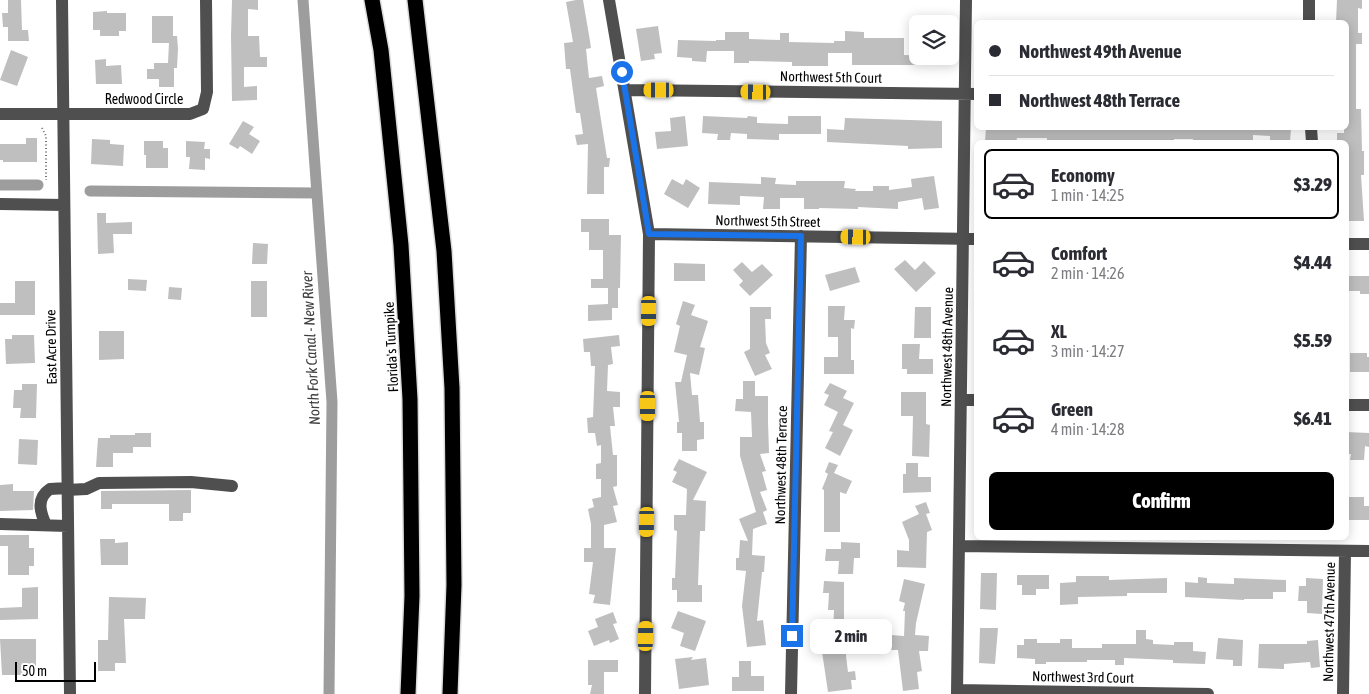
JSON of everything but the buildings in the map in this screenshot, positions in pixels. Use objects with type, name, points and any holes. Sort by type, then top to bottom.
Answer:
[{"type":"highway","name":"Florida's Turnpike","points":[[372,0],[381,50],[401,245],[410,390],[412,596],[408,694]]},
{"type":"highway","points":[[415,0],[444,251],[452,388],[454,585],[450,694]]},
{"type":"street","name":"East Acre Drive","points":[[62,0],[70,694]]},
{"type":"street","name":"Redwood Circle","points":[[64,115],[190,114],[203,109],[207,92],[206,0]]},
{"type":"street","points":[[609,0],[626,90],[649,234],[645,694]]},
{"type":"street","name":"Northwest 48th Avenue","points":[[957,692],[963,239],[971,94],[966,0]]},
{"type":"street","points":[[1309,0],[1309,20]]},
{"type":"street","name":"Northwest 5th Court","points":[[626,90],[971,94]]},
{"type":"street","points":[[0,114],[64,115]]},
{"type":"street","points":[[0,204],[64,205]]},
{"type":"street","name":"Northwest 5th Street","points":[[649,234],[974,239]]},
{"type":"street","name":"Northwest 48th Terrace","points":[[791,694],[801,236]]},
{"type":"street","points":[[1349,244],[1369,244]]},
{"type":"street","points":[[961,400],[974,400]]},
{"type":"street","points":[[1349,405],[1369,405]]},
{"type":"street","points":[[46,525],[40,510],[42,496],[50,489],[86,489],[99,483],[138,482],[191,482],[232,486]]},
{"type":"street","points":[[0,524],[68,526]]},
{"type":"street","points":[[959,546],[1369,551]]},
{"type":"street","name":"Northwest 47th Avenue","points":[[1343,694],[1345,551]]},
{"type":"street","name":"Northwest 3rd Court","points":[[957,692],[1208,694]]},
{"type":"path","points":[[42,128],[46,136],[46,180]]},
{"type":"waterway","name":"North Fork Canal - New River","points":[[303,0],[332,402],[329,694]]},
{"type":"waterway","points":[[0,185],[38,185]]},
{"type":"waterway","points":[[90,191],[317,193]]},
{"type":"route","points":[[622,72],[649,234],[801,236],[792,636]]}]
